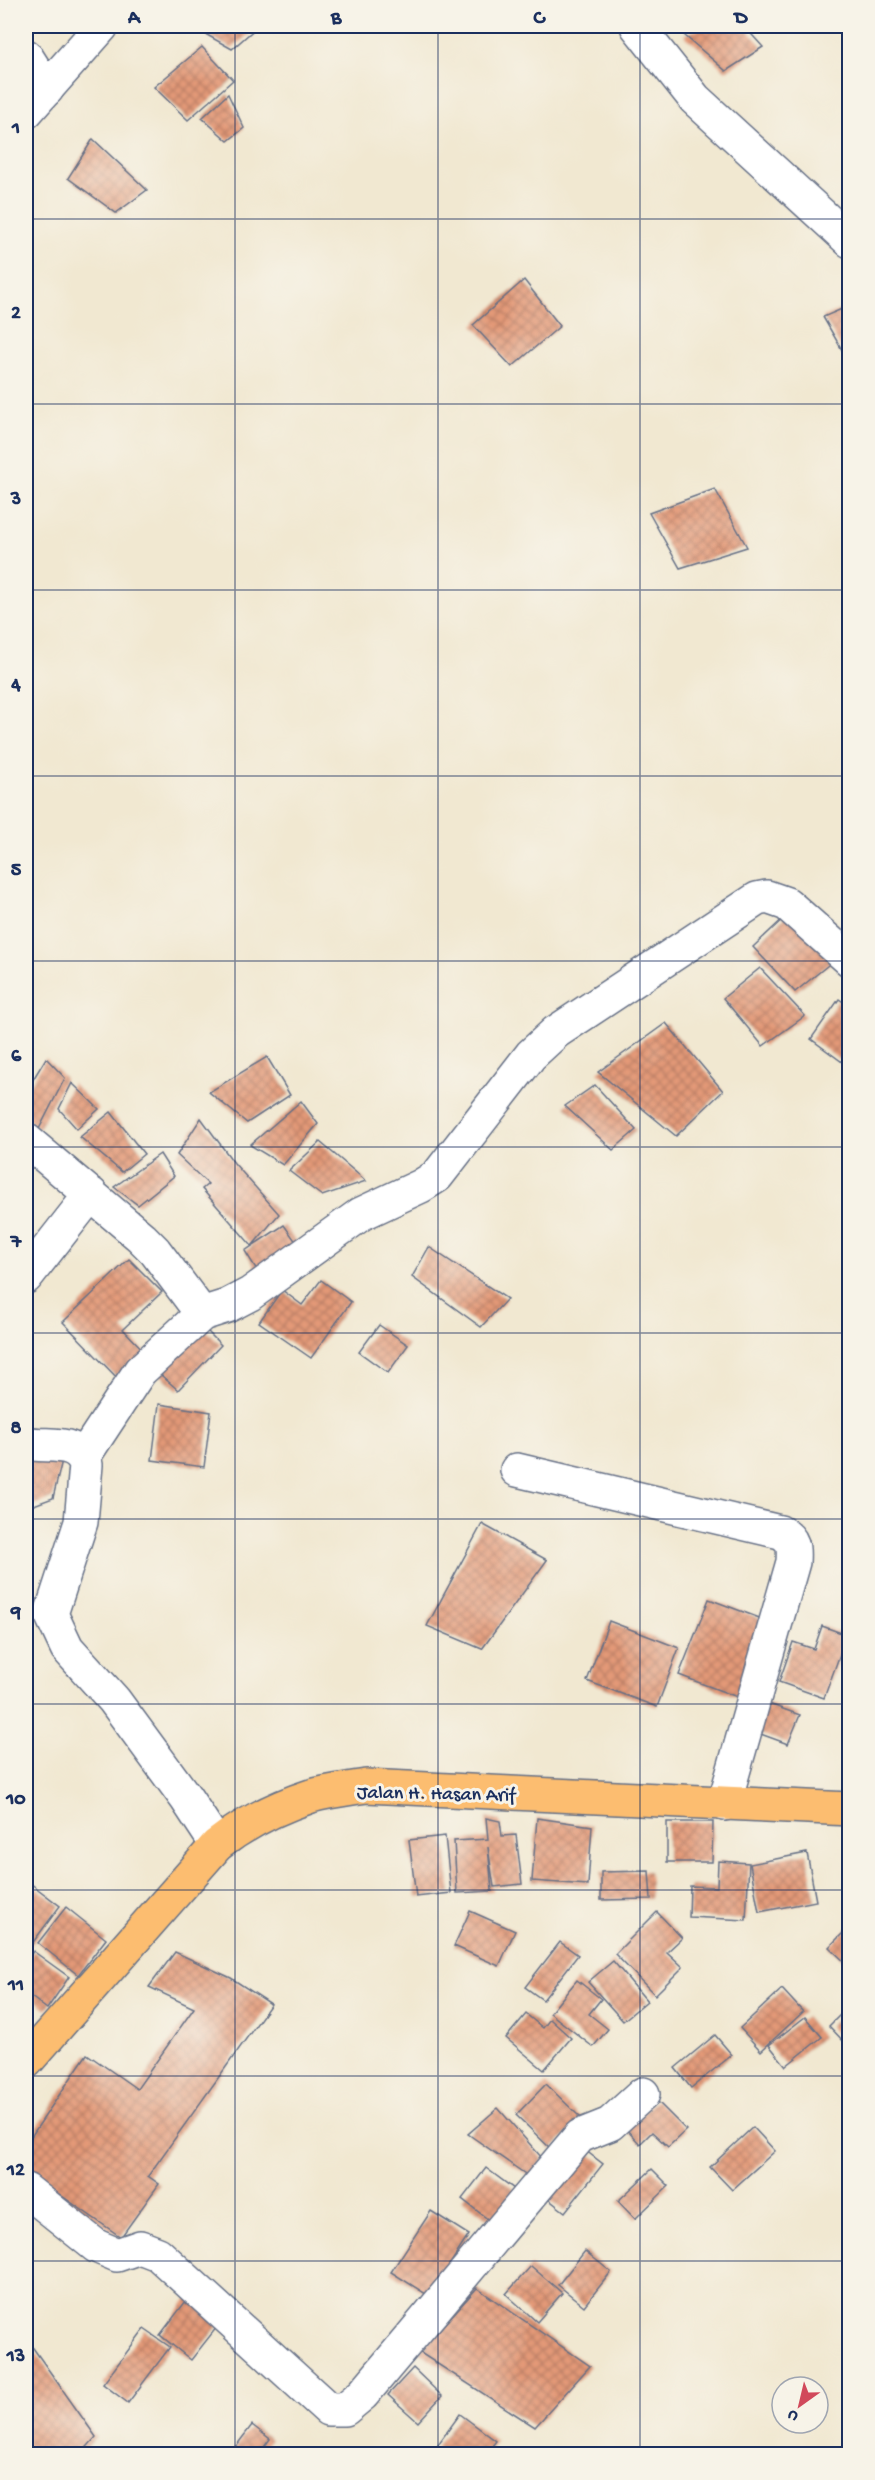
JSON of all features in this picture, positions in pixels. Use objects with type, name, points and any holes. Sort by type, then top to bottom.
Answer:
[{"type":"main road","name":"Jalan H. Hasan Arif","points":[[26,2062],[217,1845],[239,1828],[280,1808],[313,1796],[366,1786],[849,1809]]},
{"type":"street","points":[[26,112],[102,26]]},
{"type":"street","points":[[637,26],[695,99],[849,241]]},
{"type":"street","points":[[26,56],[47,88]]},
{"type":"street","points":[[84,1456],[140,1371],[202,1314],[227,1306],[250,1294],[361,1214],[437,1176],[531,1055],[556,1032],[610,994],[757,899],[767,897],[787,904],[849,960]]},
{"type":"street","points":[[26,1140],[124,1220],[155,1251],[202,1314]]},
{"type":"street","points":[[26,1277],[91,1194]]},
{"type":"street","points":[[26,1443],[75,1448],[84,1456],[86,1465],[81,1522],[51,1614],[66,1647],[114,1700],[186,1798],[217,1845]]},
{"type":"street","points":[[517,1470],[789,1536],[794,1545],[793,1562],[723,1804]]},
{"type":"street","points":[[26,2190],[96,2247],[117,2255],[140,2247],[158,2254],[328,2409],[345,2409],[363,2394],[580,2136],[610,2124],[643,2094]]},
{"type":"building","points":[[191,26],[258,26],[232,49]]},
{"type":"building","points":[[705,26],[744,26],[763,47],[726,71],[684,35]]},
{"type":"building","points":[[202,47],[233,80],[188,120],[154,87]]},
{"type":"building","points":[[228,94],[244,128],[228,141],[202,118]]},
{"type":"building","points":[[93,139],[147,190],[116,213],[68,178]]},
{"type":"building","points":[[524,280],[560,326],[512,367],[473,325]]},
{"type":"building","points":[[849,306],[849,362],[823,317]]},
{"type":"building","points":[[715,489],[747,547],[680,568],[649,513]]},
{"type":"building","points":[[788,914],[833,961],[795,992],[753,947]]},
{"type":"building","points":[[760,968],[805,1016],[763,1046],[723,998]]},
{"type":"building","points":[[839,999],[849,1006],[849,1067],[811,1039]]},
{"type":"building","points":[[666,1023],[723,1091],[676,1136],[598,1072]]},
{"type":"building","points":[[267,1057],[290,1095],[247,1123],[209,1092]]},
{"type":"building","points":[[46,1058],[65,1078],[39,1129],[26,1118],[26,1091]]},
{"type":"building","points":[[72,1083],[99,1109],[77,1129],[59,1109]]},
{"type":"building","points":[[595,1085],[636,1130],[613,1150],[565,1106]]},
{"type":"building","points":[[301,1101],[318,1124],[283,1165],[250,1145]]},
{"type":"building","points":[[111,1112],[144,1154],[122,1172],[80,1137]]},
{"type":"building","points":[[201,1118],[234,1163],[279,1214],[252,1246],[202,1189],[208,1184],[177,1155]]},
{"type":"building","points":[[320,1142],[366,1181],[322,1196],[289,1171]]},
{"type":"building","points":[[160,1154],[174,1176],[138,1205],[114,1187]]},
{"type":"building","points":[[284,1225],[299,1246],[260,1275],[245,1251]]},
{"type":"building","points":[[429,1247],[507,1299],[481,1327],[412,1277]]},
{"type":"building","points":[[129,1259],[162,1292],[123,1329],[149,1356],[122,1383],[63,1322]]},
{"type":"building","points":[[321,1280],[351,1302],[311,1358],[259,1322],[282,1290],[302,1305]]},
{"type":"building","points":[[198,1322],[221,1345],[178,1390],[154,1369]]},
{"type":"building","points":[[379,1325],[408,1345],[388,1373],[359,1352]]},
{"type":"building","points":[[159,1404],[211,1412],[204,1467],[152,1460]]},
{"type":"building","points":[[26,1452],[62,1460],[53,1498],[26,1508]]},
{"type":"building","points":[[482,1524],[547,1560],[482,1649],[427,1626]]},
{"type":"building","points":[[709,1599],[770,1622],[740,1698],[679,1675]]},
{"type":"building","points":[[609,1621],[679,1648],[657,1707],[587,1681]]},
{"type":"building","points":[[822,1626],[847,1635],[824,1698],[779,1682],[793,1642],[814,1649]]},
{"type":"building","points":[[766,1703],[800,1715],[788,1744],[755,1732]]},
{"type":"building","points":[[486,1818],[500,1821],[502,1836],[516,1835],[522,1884],[494,1887],[488,1847],[492,1891],[457,1893],[454,1841],[488,1839]]},
{"type":"building","points":[[537,1818],[592,1826],[588,1885],[532,1881]]},
{"type":"building","points":[[667,1822],[713,1822],[712,1862],[667,1862]]},
{"type":"building","points":[[445,1836],[451,1893],[416,1897],[409,1840]]},
{"type":"building","points":[[807,1853],[816,1901],[759,1912],[750,1864]]},
{"type":"building","points":[[718,1861],[749,1863],[746,1920],[689,1917],[690,1886],[717,1887]]},
{"type":"building","points":[[649,1871],[651,1899],[601,1900],[601,1872]]},
{"type":"building","points":[[26,1880],[60,1906],[28,1949],[26,1948]]},
{"type":"building","points":[[66,1907],[106,1939],[78,1975],[38,1943]]},
{"type":"building","points":[[470,1911],[515,1931],[499,1966],[454,1946]]},
{"type":"building","points":[[657,1912],[682,1938],[667,1952],[683,1967],[655,1995],[615,1954]]},
{"type":"building","points":[[849,1927],[849,1966],[829,1947]]},
{"type":"building","points":[[560,1942],[578,1955],[543,2000],[525,1987]]},
{"type":"building","points":[[33,1951],[69,1977],[47,2009],[26,1993],[26,1962]]},
{"type":"building","points":[[175,1952],[231,1978],[271,2004],[148,2176],[159,2184],[121,2237],[26,2171],[26,2144],[87,2054],[137,2089],[194,2008],[149,1987]]},
{"type":"building","points":[[613,1961],[647,2001],[623,2021],[588,1982]]},
{"type":"building","points":[[577,1980],[601,1999],[589,2014],[608,2029],[593,2047],[550,2013]]},
{"type":"building","points":[[782,1989],[803,2012],[761,2051],[740,2028]]},
{"type":"building","points":[[849,2006],[849,2047],[829,2026]]},
{"type":"building","points":[[526,2014],[543,2028],[550,2019],[571,2038],[544,2070],[506,2038]]},
{"type":"building","points":[[805,2017],[822,2037],[786,2066],[769,2045]]},
{"type":"building","points":[[715,2035],[732,2055],[691,2088],[675,2068]]},
{"type":"building","points":[[546,2084],[582,2119],[552,2150],[516,2115]]},
{"type":"building","points":[[656,2100],[686,2130],[668,2147],[652,2132],[640,2144],[626,2129]]},
{"type":"building","points":[[498,2108],[543,2159],[531,2178],[468,2134]]},
{"type":"building","points":[[753,2127],[775,2151],[732,2190],[710,2167]]},
{"type":"building","points":[[581,2147],[603,2164],[565,2212],[543,2195]]},
{"type":"building","points":[[486,2168],[518,2192],[494,2224],[462,2199]]},
{"type":"building","points":[[652,2169],[669,2186],[635,2219],[618,2201]]},
{"type":"building","points":[[431,2211],[469,2235],[429,2296],[391,2272]]},
{"type":"building","points":[[585,2251],[611,2272],[584,2306],[558,2285]]},
{"type":"building","points":[[531,2266],[562,2293],[537,2322],[506,2294]]},
{"type":"building","points":[[477,2288],[590,2366],[535,2427],[419,2352]]},
{"type":"building","points":[[189,2297],[221,2322],[191,2360],[160,2335]]},
{"type":"building","points":[[144,2329],[170,2347],[128,2403],[103,2384]]},
{"type":"building","points":[[26,2338],[96,2437],[81,2454],[26,2454]]},
{"type":"building","points":[[413,2368],[442,2396],[418,2422],[388,2395]]},
{"type":"building","points":[[460,2414],[496,2441],[486,2454],[468,2454],[464,2451],[462,2454],[446,2454],[436,2447]]},
{"type":"building","points":[[252,2425],[270,2439],[259,2454],[230,2454]]}]
